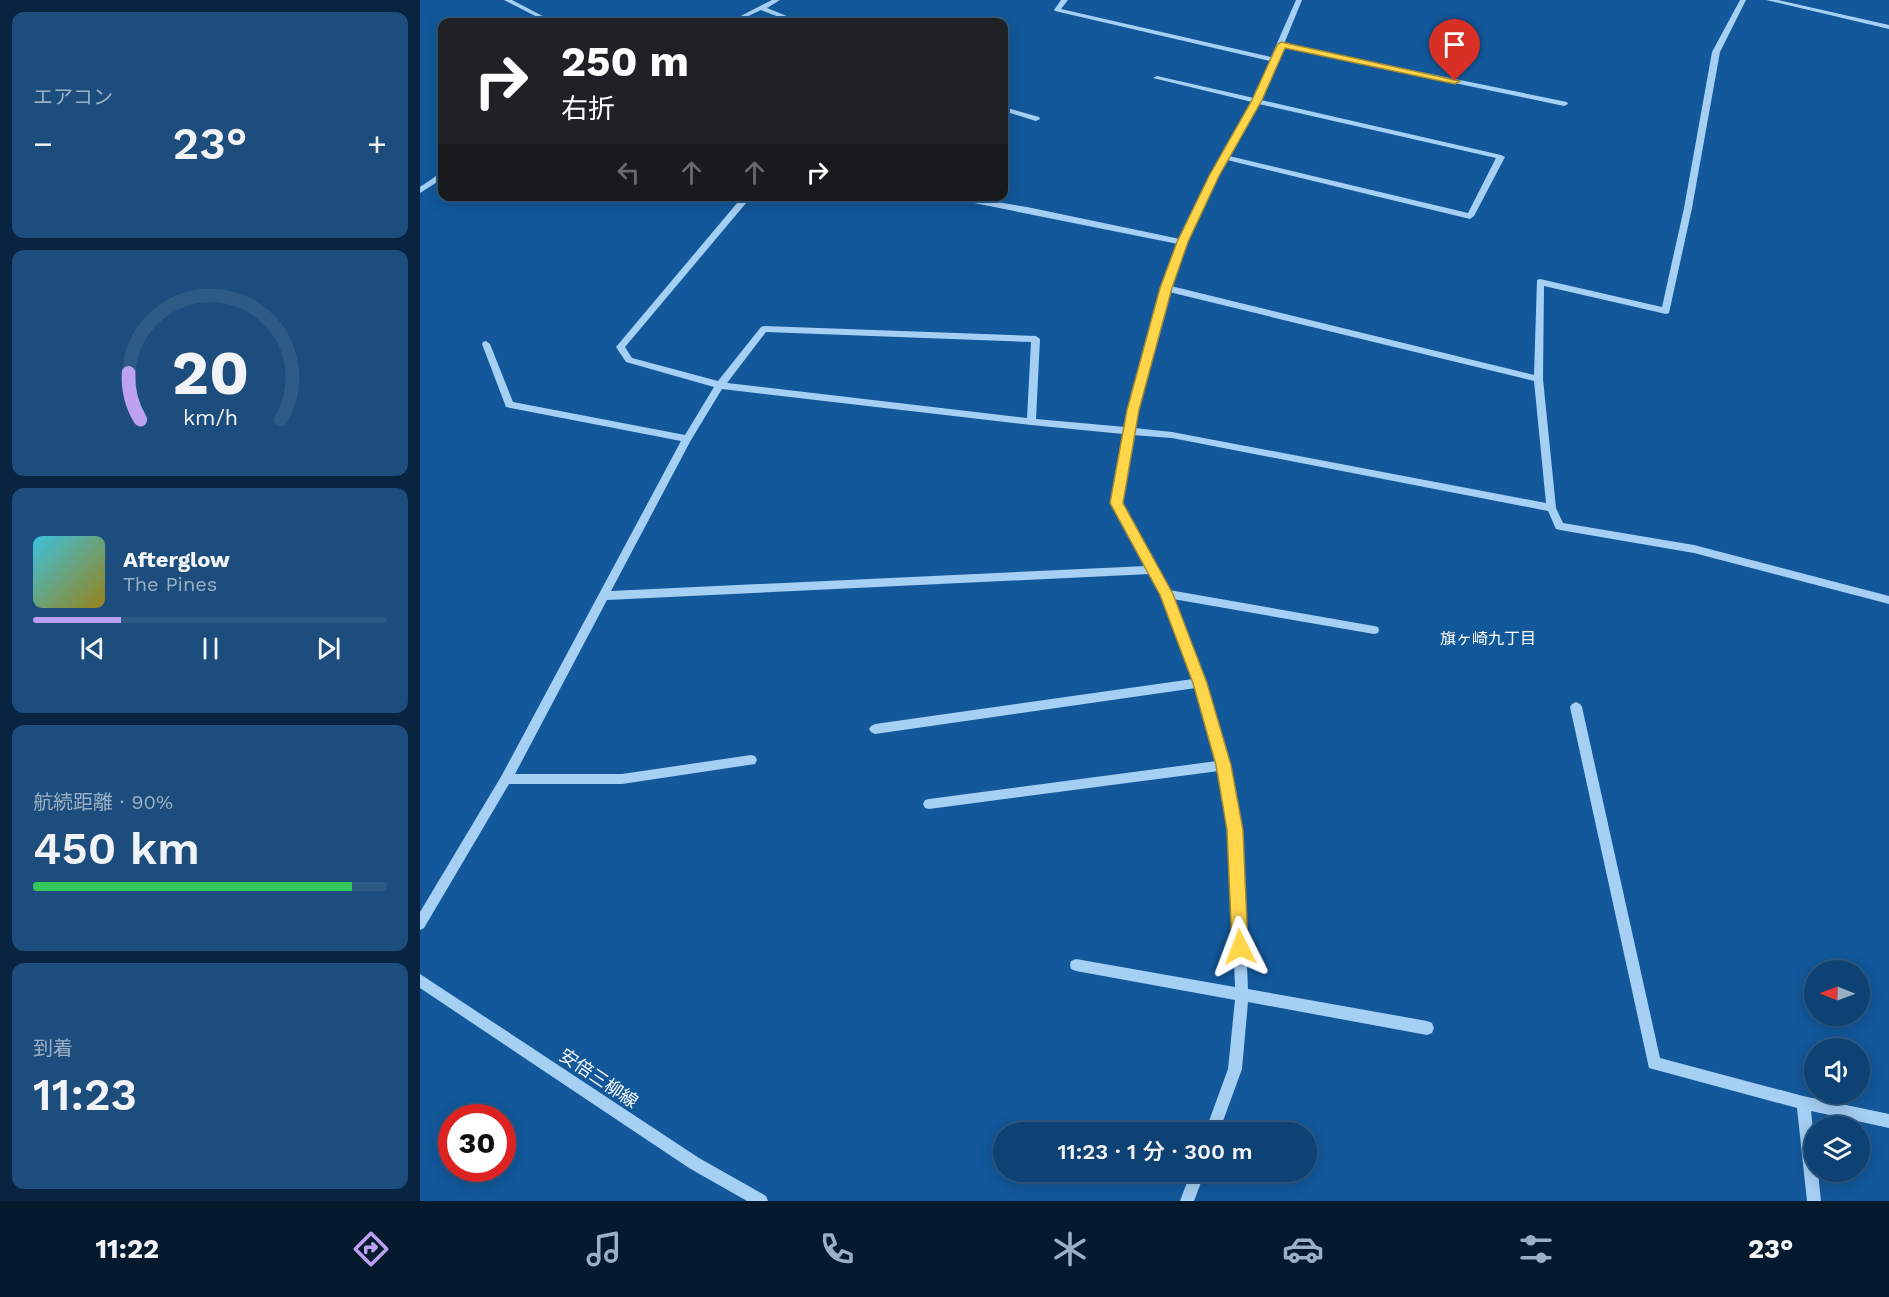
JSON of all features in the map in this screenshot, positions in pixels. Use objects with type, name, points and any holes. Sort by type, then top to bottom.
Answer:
[{"type":"street","points":[[507,0],[543,18]]},
{"type":"street","points":[[741,18],[776,0]]},
{"type":"street","points":[[1065,0],[1057,10],[1274,60]]},
{"type":"street","points":[[1216,1122],[1235,1069],[1242,994],[1235,830],[1224,765],[1200,683],[1166,594],[1116,503],[1128,432],[1166,288],[1183,242],[1225,157],[1257,100],[1299,0]]},
{"type":"street","points":[[1743,0],[1716,52],[1688,208],[1666,311],[1540,282],[1538,379],[1551,508],[1560,526],[1694,549],[1889,600]]},
{"type":"street","points":[[1769,0],[1889,27]]},
{"type":"street","points":[[762,8],[787,18]]},
{"type":"street","points":[[1281,45],[1564,104]]},
{"type":"street","points":[[1156,78],[1502,157],[1470,216],[1225,157]]},
{"type":"street","points":[[1008,111],[1036,119]]},
{"type":"street","points":[[420,191],[438,179]]},
{"type":"street","points":[[744,201],[620,347],[629,360],[720,385],[1031,422],[1172,435],[1551,508]]},
{"type":"street","points":[[973,201],[1183,242]]},
{"type":"street","points":[[1166,288],[1538,379]]},
{"type":"street","points":[[420,924],[506,779],[687,439],[720,385],[764,329],[1036,339],[1031,422]]},
{"type":"street","points":[[486,344],[509,405],[687,439]]},
{"type":"street","points":[[605,596],[1154,570]]},
{"type":"street","points":[[1166,594],[1374,630]]},
{"type":"street","points":[[875,729],[1200,683]]},
{"type":"street","points":[[1576,707],[1654,1062],[1803,1103],[1889,1121]]},
{"type":"street","points":[[506,779],[622,779],[751,760]]},
{"type":"street","points":[[929,804],[1224,765]]},
{"type":"street","points":[[1076,965],[1427,1028]]},
{"type":"street","name":"安倍三柳線","points":[[420,980],[694,1163],[760,1201]]},
{"type":"street","points":[[1803,1103],[1814,1201]]},
{"type":"street","points":[[1187,1201],[1194,1182]]},
{"type":"district","name":"旗ヶ崎九丁目","points":[[1488,638]]},
{"type":"route","points":[[1240,947],[1235,830],[1224,765],[1200,683],[1166,594],[1116,503],[1133,410],[1166,288],[1183,242],[1214,176],[1257,100],[1281,45],[1455,81]]}]
